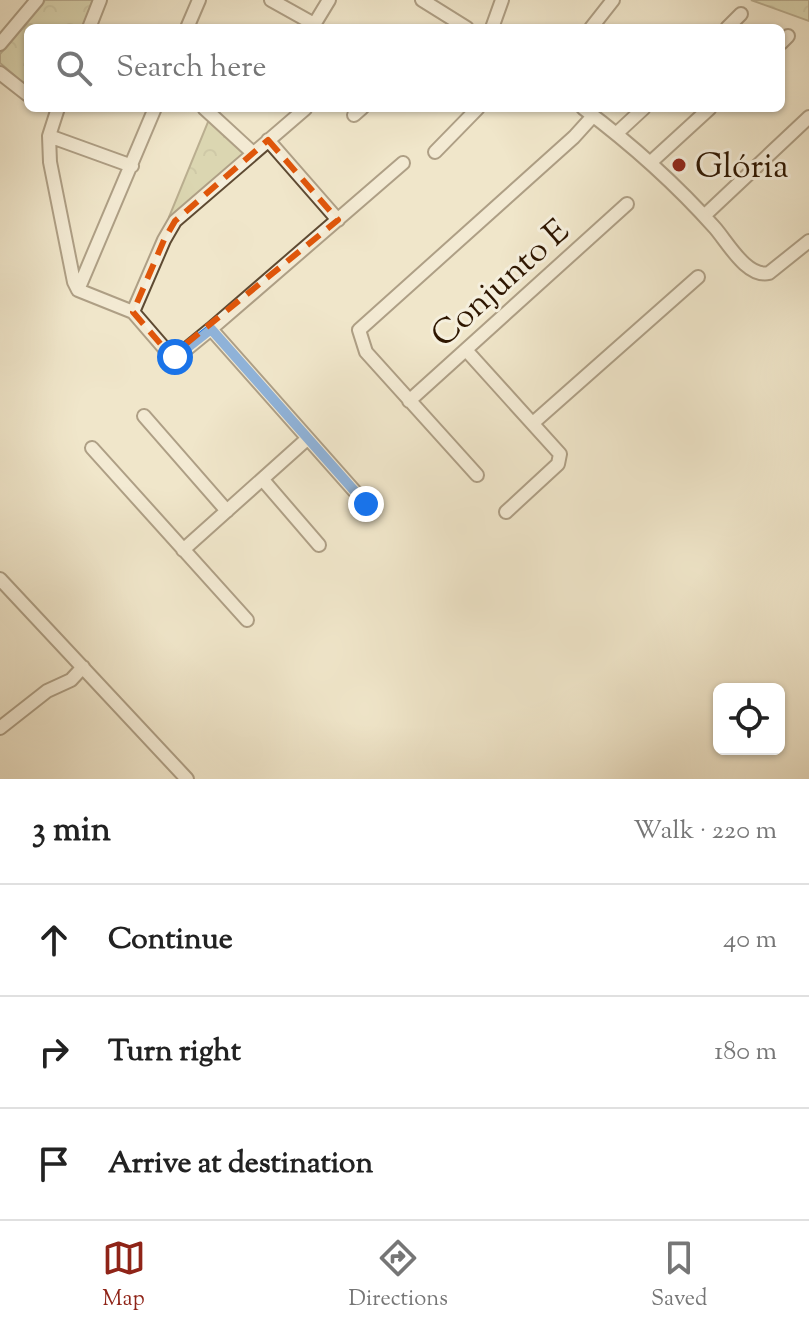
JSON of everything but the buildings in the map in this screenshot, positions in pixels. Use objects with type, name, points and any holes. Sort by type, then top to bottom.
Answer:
[{"type":"street","points":[[0,44],[37,0]]},
{"type":"street","points":[[91,24],[100,0]]},
{"type":"street","points":[[189,24],[199,0]]},
{"type":"street","points":[[271,0],[310,24]]},
{"type":"street","points":[[314,24],[329,0]]},
{"type":"street","points":[[422,0],[450,24]]},
{"type":"street","points":[[493,24],[502,0]]},
{"type":"street","points":[[594,24],[613,0]]},
{"type":"street","points":[[731,24],[741,14]]},
{"type":"street","points":[[0,73],[24,92]]},
{"type":"street","points":[[52,112],[50,162],[72,275],[78,290],[133,312],[171,356],[178,356],[211,329],[403,163]]},
{"type":"street","points":[[78,290],[153,112]]},
{"type":"street","points":[[208,112],[253,153]]},
{"type":"street","points":[[133,312],[175,221],[301,112]]},
{"type":"street","points":[[435,152],[474,112]]},
{"type":"street","points":[[477,475],[366,352],[359,334],[362,325],[574,137],[588,112],[651,162],[750,269],[763,274],[777,268],[809,241]]},
{"type":"street","points":[[617,133],[640,112]]},
{"type":"street","points":[[651,162],[706,112]]},
{"type":"street","points":[[704,216],[809,117]]},
{"type":"street","points":[[49,136],[132,166]]},
{"type":"street","points":[[268,140],[338,220]]},
{"type":"street","name":"Conjunto E","points":[[409,401],[627,204]]},
{"type":"street","points":[[533,423],[698,277]]},
{"type":"street","points":[[211,329],[366,504]]},
{"type":"street","points":[[466,350],[558,451],[561,461],[506,512]]},
{"type":"street","points":[[144,416],[227,511]]},
{"type":"street","points":[[183,550],[307,439]]},
{"type":"street","points":[[92,448],[247,620]]},
{"type":"street","points":[[263,480],[319,545]]},
{"type":"street","points":[[0,579],[187,779]]},
{"type":"street","points":[[0,728],[47,691],[71,680],[83,667]]},
{"type":"highlighted area","points":[[268,140],[338,220],[171,356],[133,312],[164,240],[175,221]]},
{"type":"green space","points":[[45,0],[96,0],[87,24],[25,24]]},
{"type":"green space","points":[[751,0],[809,0],[809,21]]},
{"type":"green space","points":[[24,25],[24,84],[0,63],[0,54]]},
{"type":"green space","points":[[210,117],[244,156],[173,219],[169,217]]},
{"type":"place","name":"Glória","points":[[679,165]]},
{"type":"route","points":[[175,357],[211,329],[366,504]]}]
